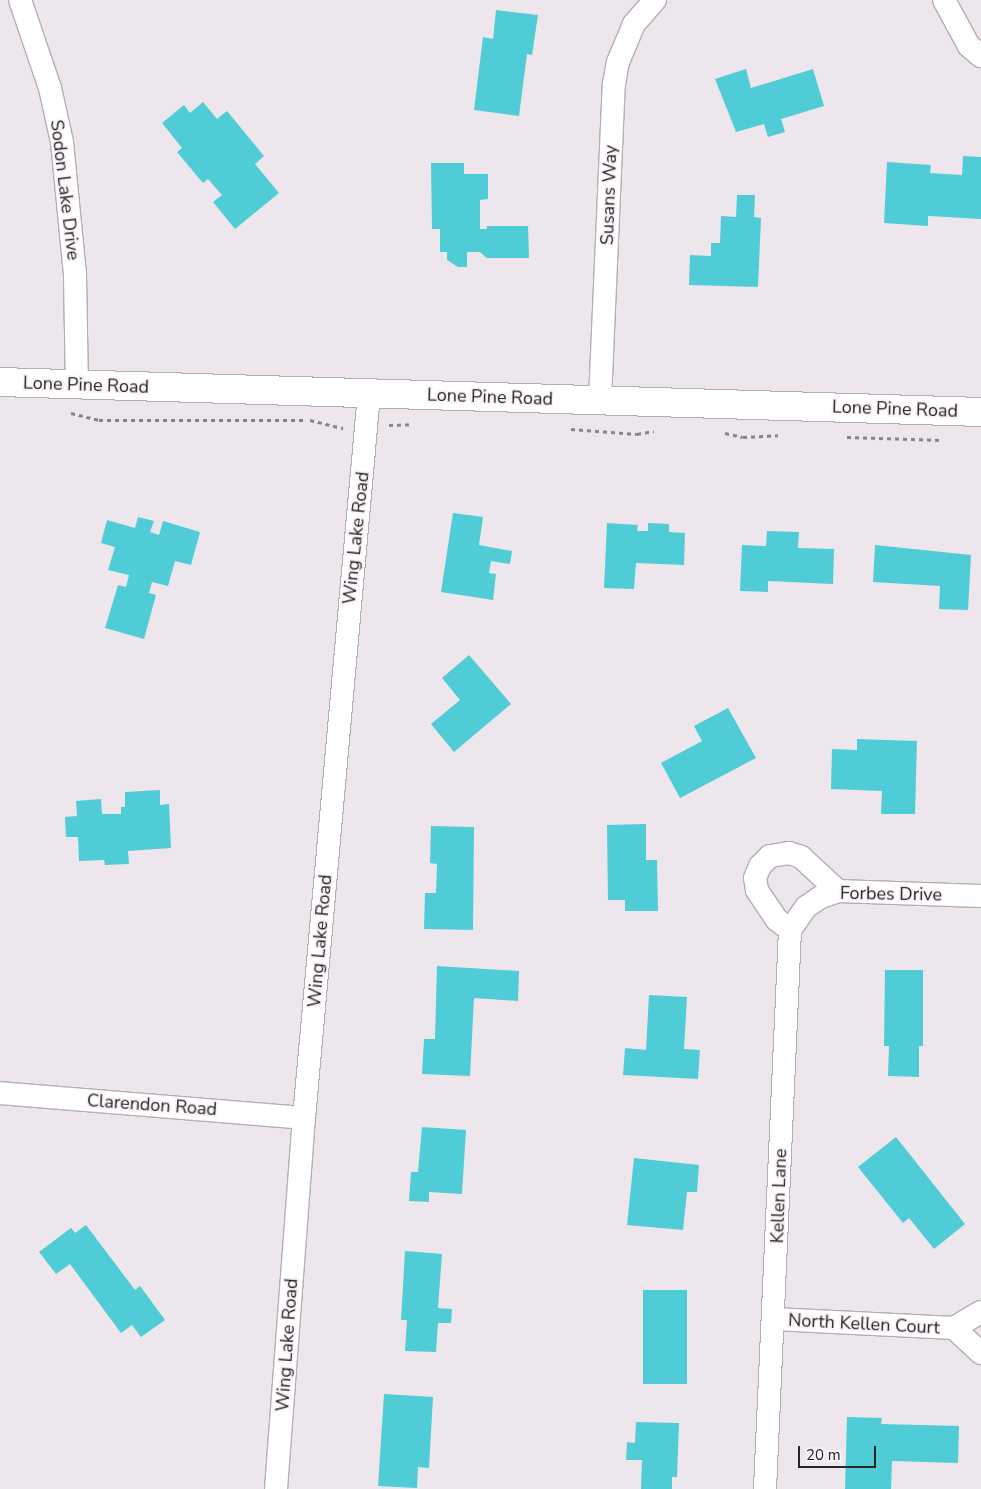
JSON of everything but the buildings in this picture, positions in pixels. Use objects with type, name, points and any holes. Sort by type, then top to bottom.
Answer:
[{"type":"street","name":"Sodon Lake Drive","points":[[20,0],[50,88],[63,152],[75,275],[77,385]]},
{"type":"street","name":"Susans Way","points":[[600,400],[614,84],[628,37],[654,0]]},
{"type":"street","points":[[944,0],[969,46],[981,56]]},
{"type":"street","name":"Lone Pine Road","points":[[0,382],[981,412]]},
{"type":"street","name":"Wing Lake Road","points":[[276,1489],[304,1118],[369,394]]},
{"type":"street","points":[[790,930],[776,920],[757,890],[757,872],[770,856],[789,853],[801,857],[838,891]]},
{"type":"street","name":"Forbes Drive","points":[[790,930],[806,908],[820,897],[838,891],[981,896]]},
{"type":"street","name":"Kellen Lane","points":[[765,1489],[790,930]]},
{"type":"street","name":"Clarendon Road","points":[[0,1093],[304,1118]]},
{"type":"street","name":"North Kellen Court","points":[[774,1319],[954,1328],[981,1312]]},
{"type":"street","name":"North Kellen Court","points":[[954,1328],[981,1353]]},
{"type":"path","points":[[62,411],[99,420],[311,420],[345,428]]}]
